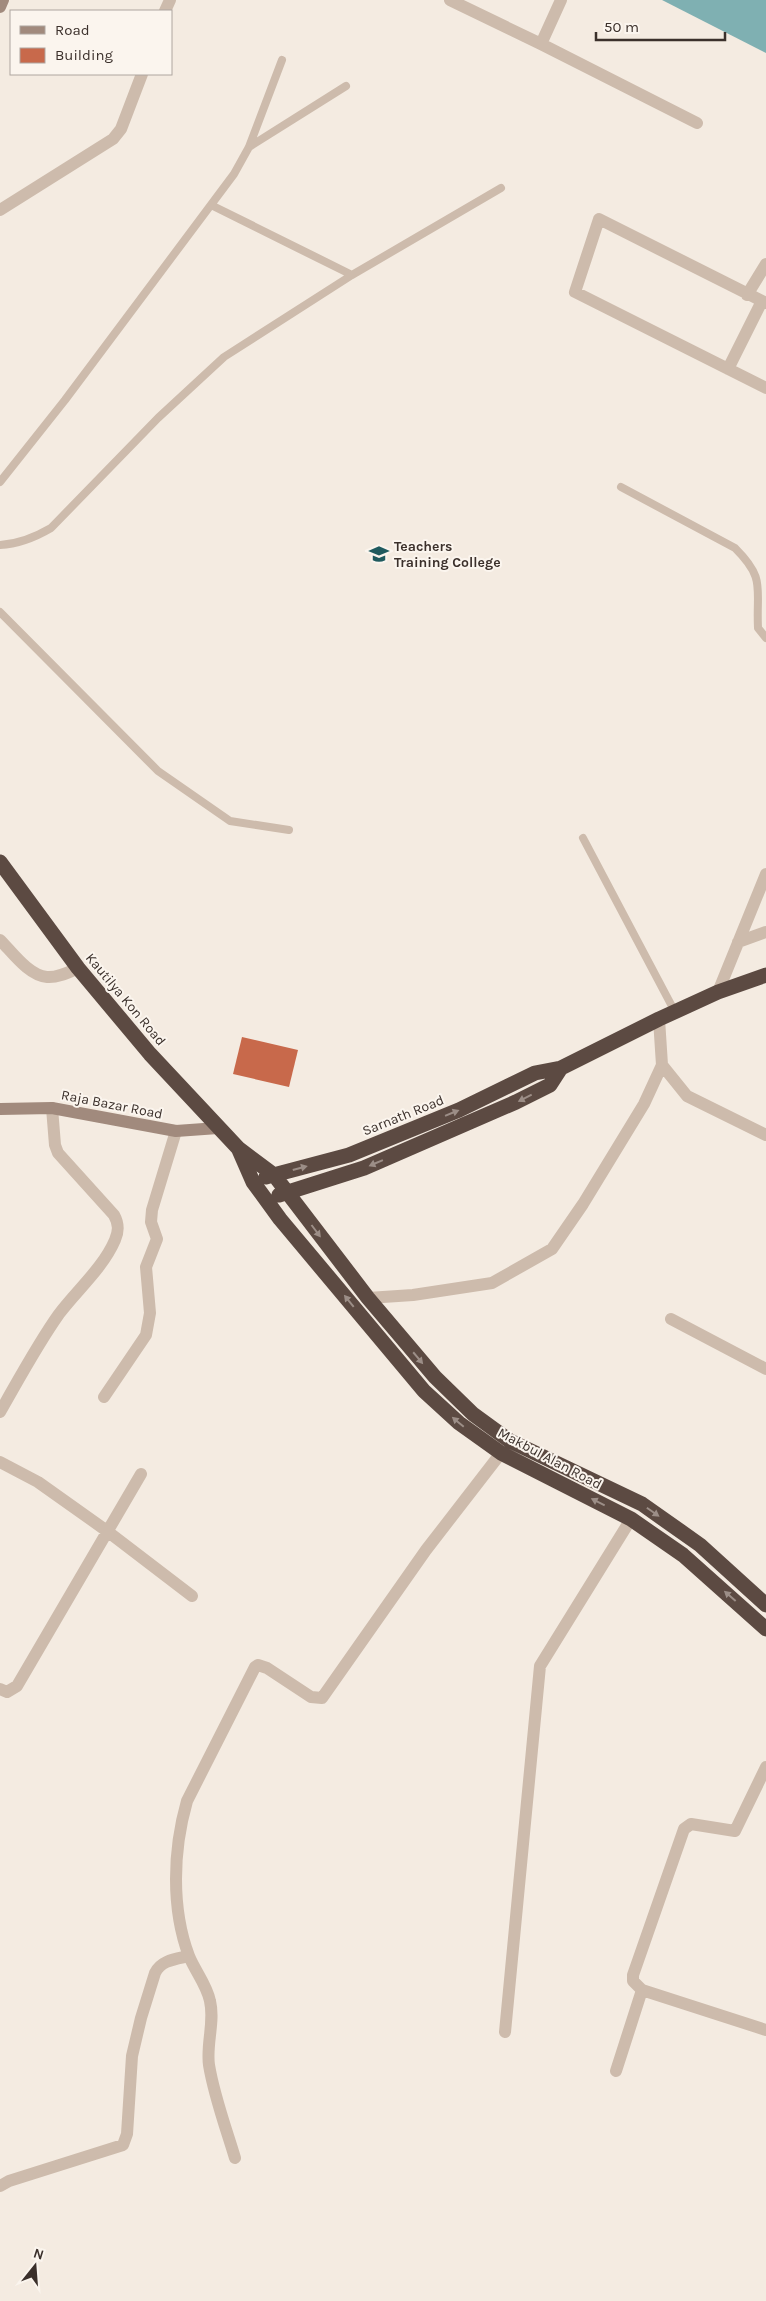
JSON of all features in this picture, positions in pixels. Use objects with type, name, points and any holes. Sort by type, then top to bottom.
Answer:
[{"type":"highway","name":"Kautilya Kon Road","points":[[0,862],[78,968],[150,1054],[218,1128],[238,1148],[274,1175],[286,1192]]},
{"type":"highway","name":"Sarnath Road","points":[[253,1182],[349,1155],[459,1110],[535,1074],[561,1068],[718,992],[766,975]]},
{"type":"highway","name":"Sarnath Road","points":[[265,1199],[364,1168],[516,1102],[550,1085],[561,1068]]},
{"type":"highway","name":"Kautilya Kon Road","points":[[238,1148],[253,1182],[265,1199]]},
{"type":"highway","name":"Makbul Alan Road","points":[[286,1192],[368,1298],[435,1377],[473,1414],[510,1441],[642,1504],[700,1545],[766,1605]]},
{"type":"highway","name":"Makbul Alan Road","points":[[265,1199],[424,1391],[459,1424],[502,1453],[631,1519],[683,1555],[766,1629]]},
{"type":"street","points":[[0,7],[4,0]]},
{"type":"street","points":[[450,0],[697,123]]},
{"type":"street","points":[[541,44],[561,0]]},
{"type":"street","points":[[0,210],[113,139],[121,128],[142,75]]},
{"type":"street","points":[[728,369],[764,302],[599,219],[575,292],[728,369],[766,388]]},
{"type":"street","points":[[747,295],[766,264]]},
{"type":"street","points":[[718,992],[766,874]]},
{"type":"street","points":[[738,942],[766,932]]},
{"type":"street","points":[[0,940],[26,966],[40,976],[57,976],[78,968]]},
{"type":"street","points":[[368,1298],[413,1295],[492,1283],[552,1249],[583,1204],[644,1104],[662,1065],[659,1019]]},
{"type":"street","points":[[662,1065],[687,1096],[766,1136]]},
{"type":"street","points":[[0,1412],[36,1347],[60,1312],[108,1252],[118,1232],[118,1224],[114,1215],[58,1153],[55,1145],[52,1108]]},
{"type":"street","name":"Raja Bazar Road","points":[[0,1109],[52,1108],[176,1131],[218,1128]]},
{"type":"street","points":[[104,1397],[140,1345],[148,1328],[150,1313],[146,1267],[157,1239],[151,1222],[152,1210],[176,1131]]},
{"type":"street","points":[[671,1318],[766,1369]]},
{"type":"street","points":[[234,2158],[209,2066],[212,2018],[210,1997],[189,1956],[180,1920],[177,1853],[181,1823],[187,1801],[252,1670],[255,1667],[262,1666],[311,1698],[322,1698],[426,1550],[502,1453]]},
{"type":"street","points":[[0,1462],[38,1482],[107,1531],[192,1596]]},
{"type":"street","points":[[0,1690],[7,1692],[17,1686],[141,1474]]},
{"type":"street","points":[[505,2032],[540,1666],[631,1519]]},
{"type":"street","points":[[766,1767],[735,1831],[691,1824],[681,1834],[633,1975],[633,1981],[642,1990],[766,2030]]},
{"type":"street","points":[[0,2186],[9,2180],[123,2145],[127,2134],[135,2038],[155,1973],[164,1963],[189,1956]]},
{"type":"street","points":[[616,2072],[642,1990]]},
{"type":"lane","points":[[0,482],[65,400],[234,174],[249,147],[282,60]]},
{"type":"lane","points":[[249,147],[346,86]]},
{"type":"lane","points":[[0,545],[14,544],[35,538],[50,528],[158,418],[224,357],[352,275],[501,188]]},
{"type":"lane","points":[[211,205],[352,275]]},
{"type":"lane","points":[[621,487],[735,548],[754,565],[761,582],[758,628],[766,638]]},
{"type":"lane","points":[[0,612],[158,771],[230,821],[289,830]]},
{"type":"lane","points":[[583,838],[674,1012]]},
{"type":"water","points":[[662,0],[766,0],[766,53]]},
{"type":"building","points":[[242,1037],[298,1050],[289,1087],[233,1074]]},
{"type":"place","name":"Teachers Training College","points":[[379,554]]}]
